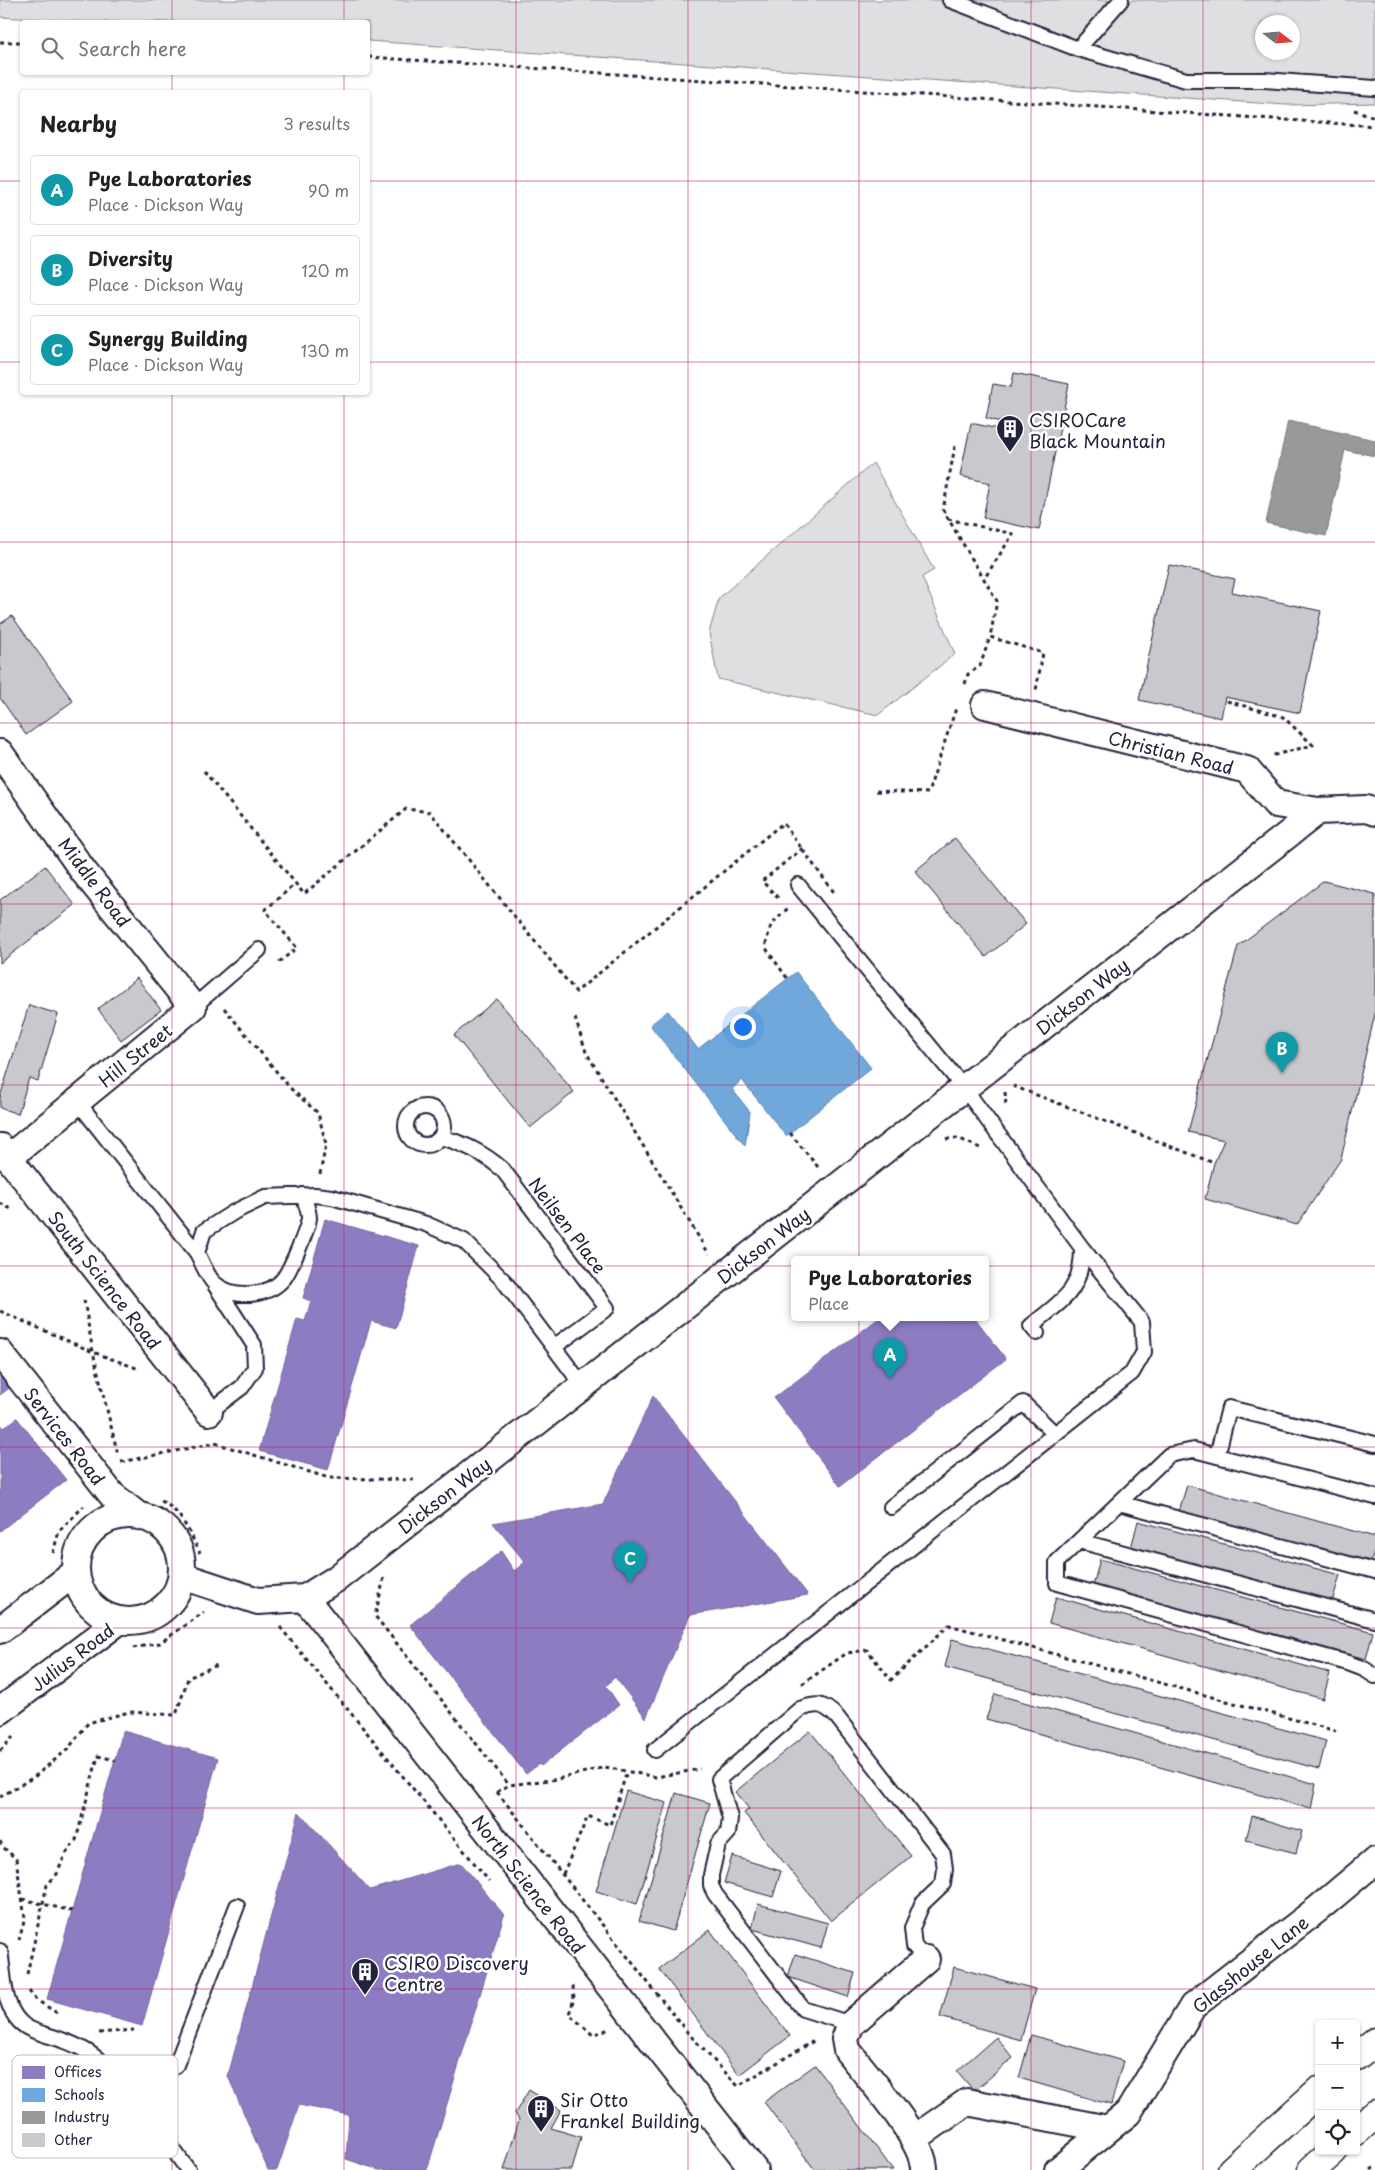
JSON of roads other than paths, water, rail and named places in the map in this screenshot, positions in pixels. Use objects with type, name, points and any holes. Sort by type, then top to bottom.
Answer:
[{"type":"main road","points":[[1360,2054],[1375,2042]]},
{"type":"main road","points":[[1232,2170],[1315,2095]]},
{"type":"main road","points":[[1360,2127],[1375,2114]]},
{"type":"main road","points":[[1312,2170],[1329,2155]]},
{"type":"street","name":"Christian Road","points":[[984,705],[1247,770],[1276,804],[1318,810],[1366,809],[1375,812]]},
{"type":"street","name":"Middle Road","points":[[0,753],[84,872],[202,1000]]},
{"type":"street","name":"Dickson Way","points":[[182,1576],[258,1601],[305,1598],[348,1570],[1318,810]]},
{"type":"street","name":"Hill Street","points":[[4,1153],[77,1101],[202,1000]]},
{"type":"street","name":"South Science Road","points":[[4,1153],[209,1412]]},
{"type":"street","name":"Services Road","points":[[0,1353],[112,1495],[136,1514]]},
{"type":"street","points":[[136,1514],[152,1519],[166,1529],[177,1542],[182,1558],[182,1576],[178,1590],[171,1602],[160,1612],[148,1619],[134,1622],[119,1621],[103,1615],[89,1604],[80,1589],[76,1572],[77,1557],[83,1542],[92,1529],[105,1520],[120,1515],[136,1514]]},
{"type":"street","points":[[0,1630],[76,1572]]},
{"type":"street","name":"North Science Road","points":[[305,1598],[754,2170]]},
{"type":"street","name":"Julius Road","points":[[0,1711],[119,1621]]},
{"type":"street","name":"Glasshouse Lane","points":[[1058,2170],[1133,2108],[1193,2006],[1319,1908],[1375,1861]]},
{"type":"street","points":[[924,2170],[924,2162],[915,2138],[848,2050],[848,2031],[926,1960]]},
{"type":"street","points":[[915,2138],[967,2102],[1108,2129]]},
{"type":"lane","points":[[950,0],[1078,48],[1186,80],[1264,80],[1375,88]]},
{"type":"lane","points":[[1078,48],[1121,0]]},
{"type":"lane","points":[[655,1750],[1132,1373],[1144,1352],[1142,1322],[1082,1248],[964,1088],[798,885]]},
{"type":"lane","name":"Hill Street","points":[[202,1000],[259,950]]},
{"type":"lane","points":[[77,1101],[197,1253],[254,1344],[255,1368],[242,1387],[209,1412]]},
{"type":"lane","name":"Neilsen Place","points":[[441,1137],[474,1149],[489,1158],[503,1170],[607,1308],[554,1347]]},
{"type":"lane","points":[[197,1253],[204,1231],[234,1212],[264,1197],[309,1195],[332,1197],[426,1224],[464,1241],[504,1280],[583,1386]]},
{"type":"lane","points":[[214,1282],[231,1292],[246,1295],[267,1290],[283,1279],[301,1243],[309,1218],[309,1195]]},
{"type":"lane","points":[[1037,1333],[1032,1326],[1070,1292],[1078,1280],[1082,1266],[1082,1248]]},
{"type":"lane","points":[[891,1507],[1023,1403],[1055,1434]]},
{"type":"lane","points":[[1217,1456],[1229,1408],[1375,1444]]},
{"type":"lane","points":[[1375,1497],[1194,1450],[1170,1455],[1056,1562],[1057,1583],[1348,1664],[1364,1669],[1375,1676]]},
{"type":"lane","points":[[1119,1503],[1375,1571]]},
{"type":"lane","points":[[1079,1541],[1375,1620]]},
{"type":"lane","points":[[848,2031],[803,2009],[715,1894],[711,1886],[711,1875],[718,1844],[728,1833],[730,1818],[719,1779],[800,1709],[815,1704],[827,1707],[837,1717],[942,1854],[945,1869],[943,1884],[922,1904],[912,1928],[914,1946],[926,1960]]},
{"type":"lane","points":[[178,2060],[237,1906]]},
{"type":"lane","points":[[0,1951],[6,1996],[18,2019],[32,2031],[80,2048],[91,2055]]},
{"type":"lane","points":[[178,2157],[188,2170]]},
{"type":"place","name":"CSIROCare Black Mountain","points":[[1010,453]]},
{"type":"place","name":"Diversity","points":[[1282,1073]]},
{"type":"place","name":"Pye Laboratories","points":[[890,1379]]},
{"type":"place","name":"Synergy Building","points":[[630,1583]]},
{"type":"place","name":"CSIRO Discovery Centre","points":[[365,1996]]},
{"type":"place","name":"Sir Otto Frankel Building","points":[[541,2133]]}]
